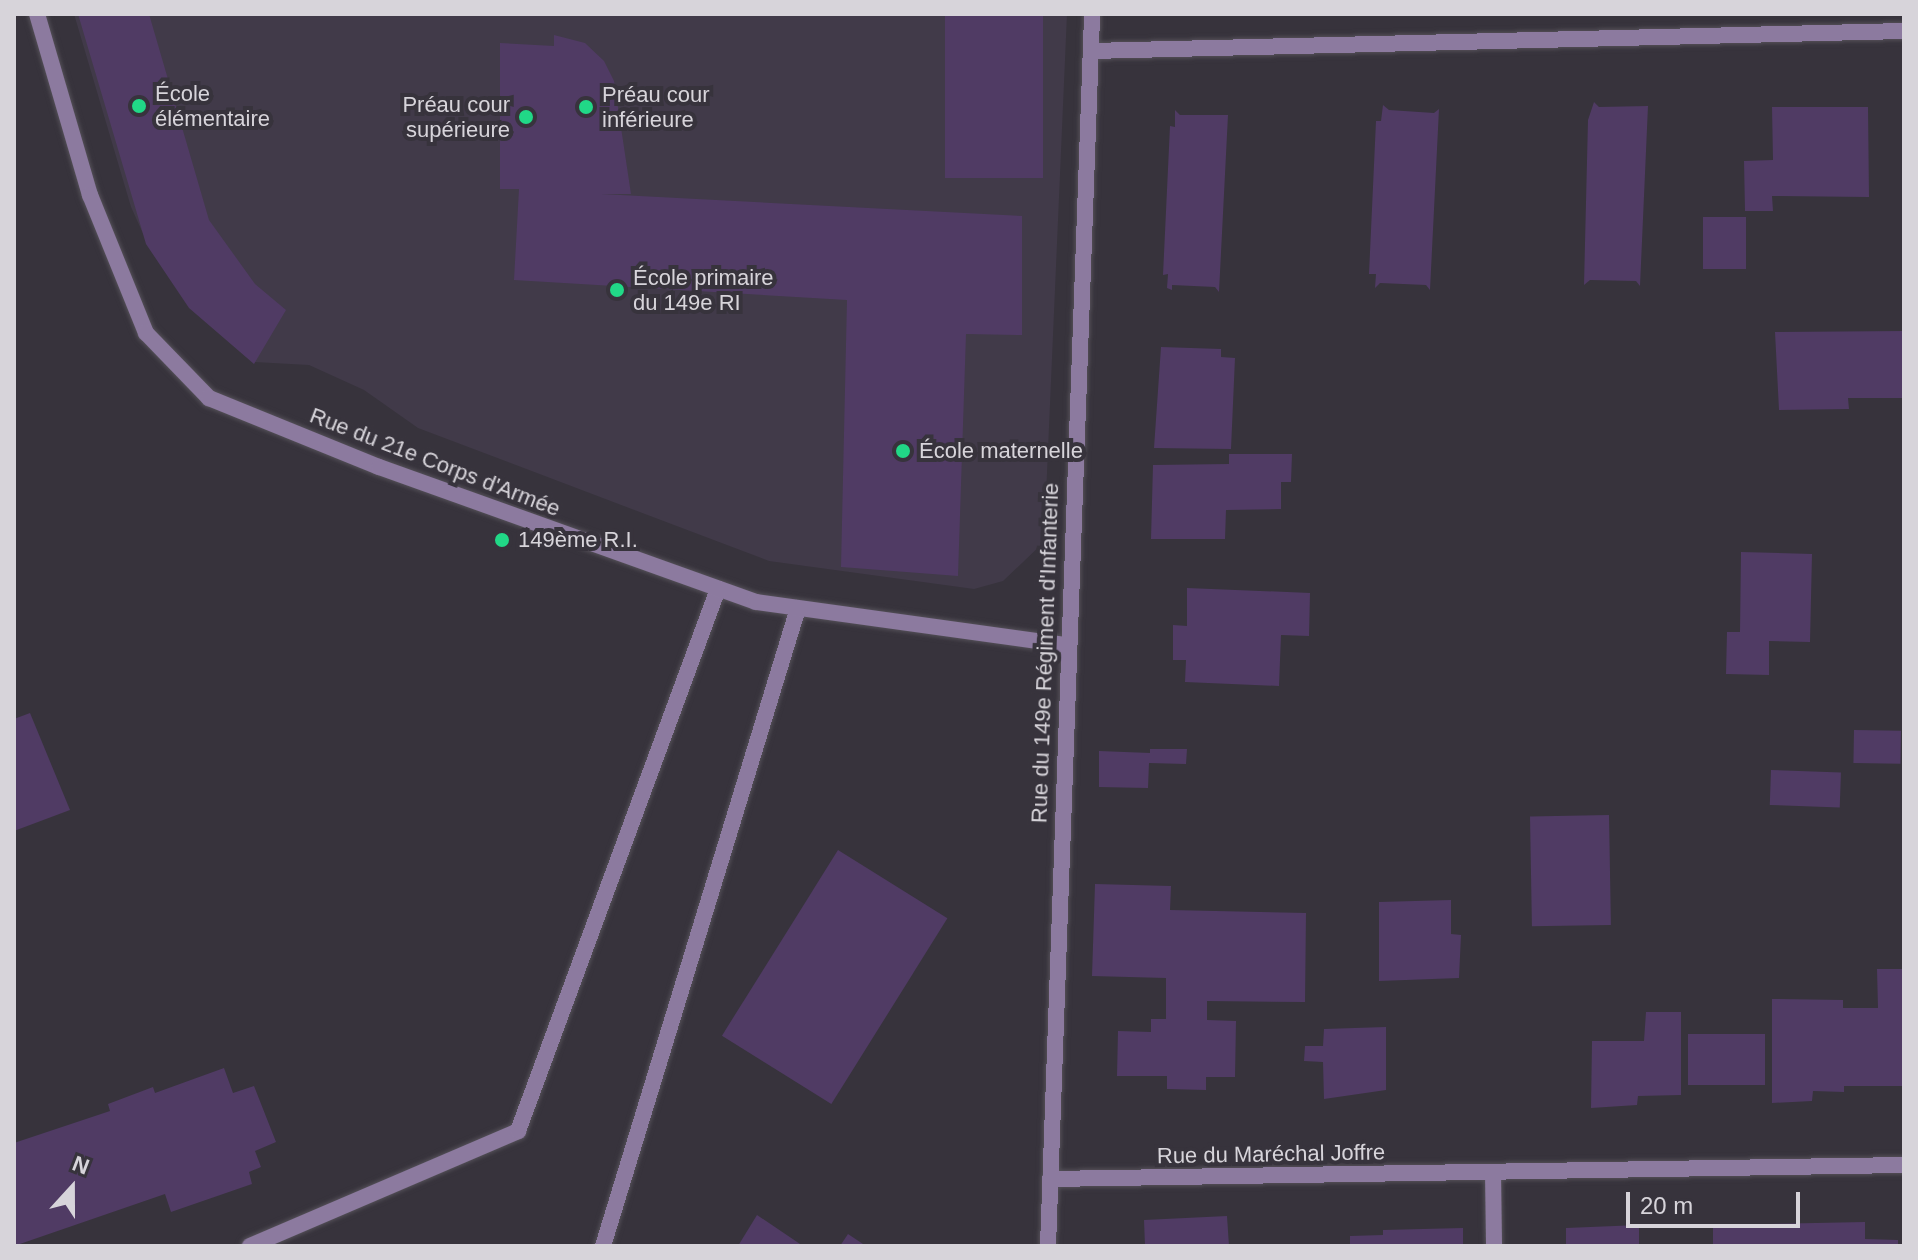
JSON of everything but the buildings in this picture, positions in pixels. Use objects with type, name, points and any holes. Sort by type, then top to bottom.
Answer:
[{"type":"street","name":"Rue du 21e Corps d'Armée","points":[[37,14],[90,195],[146,333],[209,398],[379,467],[756,602],[1066,645]]},
{"type":"street","name":"Rue du 149e Régiment d'Infanterie","points":[[1048,1246],[1066,645],[1092,14]]},
{"type":"street","points":[[1091,51],[1904,31]]},
{"type":"street","points":[[250,1246],[518,1131],[718,589]]},
{"type":"street","points":[[603,1246],[798,608]]},
{"type":"street","name":"Rue du Maréchal Joffre","points":[[1050,1179],[1904,1165]]},
{"type":"street","points":[[1493,1172],[1494,1246]]},
{"type":"shaded area","name":"École primaire du 149e RI","points":[[74,14],[1067,14],[1044,542],[1003,581],[974,589],[769,561],[418,428],[364,390],[309,365],[253,362],[190,306],[145,238],[131,207]]},
{"type":"place","name":"École élémentaire","points":[[139,106]]},
{"type":"place","name":"Préau cour inférieure","points":[[586,107]]},
{"type":"place","name":"Préau cour supérieure","points":[[526,117]]},
{"type":"place","name":"École primaire du 149e RI","points":[[617,290]]},
{"type":"place","name":"École maternelle","points":[[903,451]]},
{"type":"place","name":"149ème R.I.","points":[[502,540]]}]
